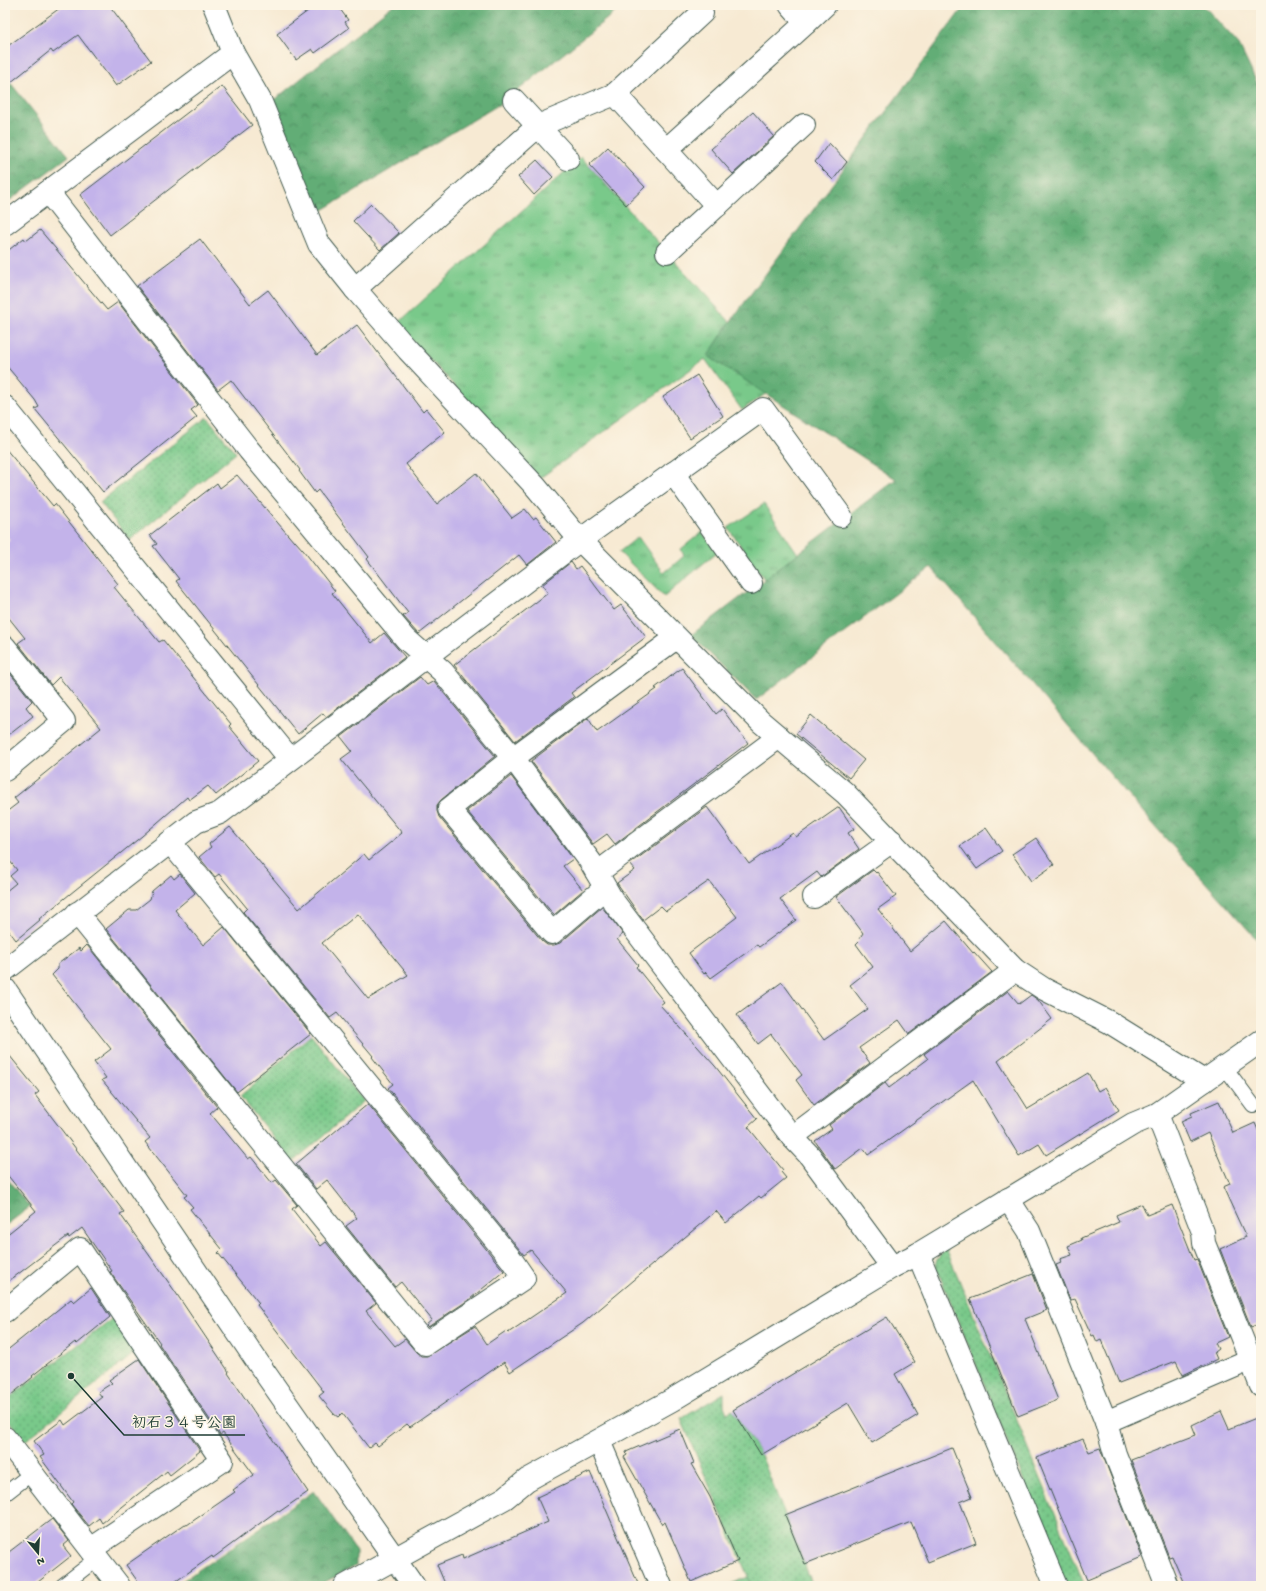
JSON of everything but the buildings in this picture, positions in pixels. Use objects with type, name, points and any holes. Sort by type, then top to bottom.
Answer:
[{"type":"street","points":[[214,5],[233,53],[260,100],[319,244],[355,289],[408,350],[536,487],[580,540],[761,722],[844,793],[1015,970],[1044,989],[1109,1022],[1204,1081]]},
{"type":"street","points":[[790,5],[806,23]]},
{"type":"street","points":[[666,150],[825,5]]},
{"type":"street","points":[[355,289],[538,126],[615,94],[702,13]]},
{"type":"street","points":[[5,224],[233,53]]},
{"type":"street","points":[[615,94],[717,206]]},
{"type":"street","points":[[514,100],[568,159]]},
{"type":"street","points":[[667,252],[804,125]]},
{"type":"street","points":[[48,192],[249,450],[406,638],[443,672],[512,758],[601,880],[622,913],[792,1137],[810,1156],[892,1266]]},
{"type":"street","points":[[5,407],[290,759]]},
{"type":"street","points":[[5,970],[196,822],[220,813],[580,540],[764,410],[841,516]]},
{"type":"street","points":[[673,473],[751,584]]},
{"type":"street","points":[[676,638],[512,758],[449,809],[552,933],[601,880],[779,737]]},
{"type":"street","points":[[5,647],[64,721],[5,770]]},
{"type":"street","points":[[77,913],[425,1344],[524,1278],[506,1253],[170,842]]},
{"type":"street","points":[[814,897],[892,842]]},
{"type":"street","points":[[792,1137],[1015,970]]},
{"type":"street","points":[[5,989],[265,1373],[414,1586]]},
{"type":"street","points":[[345,1586],[505,1498],[527,1480],[672,1400],[892,1266],[918,1254],[1132,1124],[1156,1114],[1261,1041]]},
{"type":"street","points":[[1156,1114],[1203,1232],[1204,1243],[1256,1358],[1261,1386]]},
{"type":"street","points":[[1008,1198],[1029,1231],[1106,1422],[1115,1454],[1167,1586]]},
{"type":"street","points":[[5,1311],[80,1249],[222,1461],[95,1553]]},
{"type":"street","points":[[918,1254],[1056,1586]]},
{"type":"street","points":[[1106,1422],[1256,1358]]},
{"type":"street","points":[[5,1438],[119,1586]]},
{"type":"street","points":[[599,1441],[661,1586]]},
{"type":"lane","points":[[1224,1066],[1253,1105]]},
{"type":"lane","points":[[5,1494],[32,1473]]},
{"type":"lane","points":[[62,1586],[95,1553]]},
{"type":"green space","points":[[393,5],[624,5],[505,101],[316,214],[269,104]]},
{"type":"green space","points":[[965,5],[1004,5],[1006,7],[1023,5],[1203,5],[1238,43],[1261,91],[1261,944],[1167,840],[931,567],[756,700],[691,635],[896,479],[708,356],[730,322]]},
{"type":"green space","points":[[5,76],[69,156],[5,204]]},
{"type":"green space","points":[[581,157],[730,322],[709,356],[767,393],[742,410],[705,359],[540,478],[397,324]]},
{"type":"green space","points":[[207,417],[236,453],[130,540],[100,502]]},
{"type":"green space","points":[[764,504],[798,554],[764,579],[728,528]]},
{"type":"green space","points":[[702,532],[717,552],[664,597],[619,552],[638,537],[664,573],[684,556],[681,549]]},
{"type":"green space","points":[[311,1035],[364,1101],[293,1162],[240,1096]]},
{"type":"green space","points":[[5,1176],[30,1207],[5,1226]]},
{"type":"green space","points":[[946,1248],[1085,1586],[1067,1586],[936,1267],[936,1261]]},
{"type":"green space","points":[[113,1318],[136,1352],[25,1441],[5,1416],[5,1401]]},
{"type":"green space","points":[[724,1393],[724,1406],[727,1413],[733,1410],[761,1455],[813,1586],[752,1586],[681,1419]]},
{"type":"green space","points":[[314,1491],[356,1551],[356,1566],[317,1586],[175,1586]]},
{"type":"green space","points":[[748,1577],[752,1586],[726,1586]]},
{"type":"place","name":"初石３４号公園","points":[[71,1376]]}]
